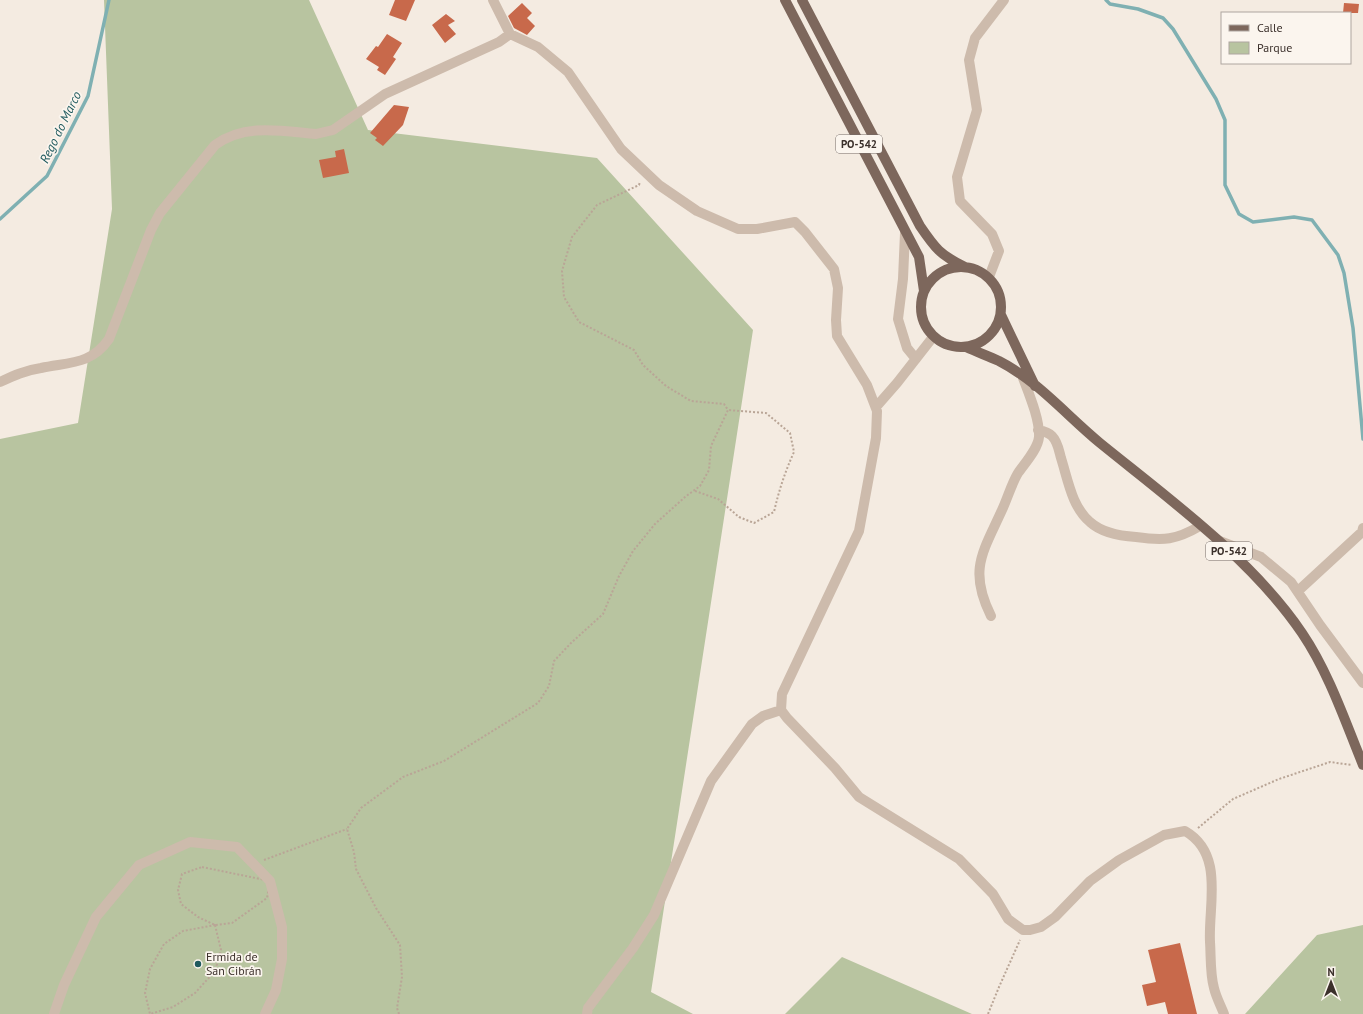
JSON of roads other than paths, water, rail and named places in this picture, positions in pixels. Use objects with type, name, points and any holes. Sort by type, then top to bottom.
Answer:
[{"type":"main road","name":"PO-542","points":[[785,0],[905,233],[919,257],[924,291],[921,300],[923,320],[933,337],[948,346],[966,347],[982,342],[994,331],[1001,315],[1001,302],[997,288],[989,278],[978,270],[965,267],[949,259],[938,251],[920,226],[802,0]]},
{"type":"main road","points":[[924,291],[931,280],[941,272],[952,268],[965,267]]},
{"type":"main road","name":"PO-542","points":[[1001,315],[1035,386]]},
{"type":"main road","name":"PO-542","points":[[966,347],[1000,362],[1035,386],[1093,437],[1217,540],[1262,581],[1302,633],[1323,668],[1360,765]]},
{"type":"street","points":[[492,0],[510,34],[538,47],[568,72],[621,149],[659,185],[697,211],[738,229],[757,229],[795,222],[806,232],[834,269],[838,288],[836,320],[837,336],[867,385],[876,407],[876,438],[858,531],[790,675],[782,694],[781,710],[835,768],[859,797],[959,859],[992,894],[1008,919],[1024,930],[1041,927],[1055,917],[1090,881],[1119,860],[1164,835],[1185,831],[1197,838],[1205,851],[1213,884],[1210,940],[1213,981],[1214,988],[1224,1014]]},
{"type":"street","points":[[989,278],[999,251],[992,234],[960,201],[957,177],[976,110],[969,60],[975,38],[1004,0]]},
{"type":"street","points":[[0,382],[24,372],[84,360],[103,348],[109,339],[150,230],[160,213],[215,145],[226,136],[254,130],[324,134],[333,130],[385,94],[499,42],[510,34]]},
{"type":"street","points":[[905,233],[903,279],[898,318],[907,348],[916,359]]},
{"type":"street","points":[[876,407],[933,337]]},
{"type":"street","points":[[991,616],[981,594],[978,573],[980,559],[1012,483],[1038,442],[1038,430],[1023,378]]},
{"type":"street","points":[[1038,430],[1049,433],[1057,443],[1070,488],[1078,508],[1090,523],[1119,536],[1171,539],[1183,536],[1200,526]]},
{"type":"street","points":[[1298,591],[1362,532],[1363,528]]},
{"type":"street","points":[[1217,540],[1261,557],[1291,582],[1320,625],[1363,683]]},
{"type":"street","points":[[587,1014],[588,1008],[633,948],[654,915],[711,781],[748,727],[763,716],[781,710]]},
{"type":"street","points":[[54,1014],[64,985],[96,917],[139,865],[190,842],[237,847],[270,881],[282,927],[282,959],[276,990],[265,1014]]},
{"type":"waterway","name":"Rego do Marco","points":[[0,219],[47,176],[88,96],[109,0]]},
{"type":"waterway","points":[[1106,0],[1110,4],[1138,9],[1163,18],[1173,29],[1216,99],[1225,120],[1225,185],[1239,214],[1253,222],[1294,217],[1312,220],[1338,255],[1344,273],[1353,328],[1363,439]]},
{"type":"place","name":"Ermida de San Cibrán","points":[[198,964]]}]
